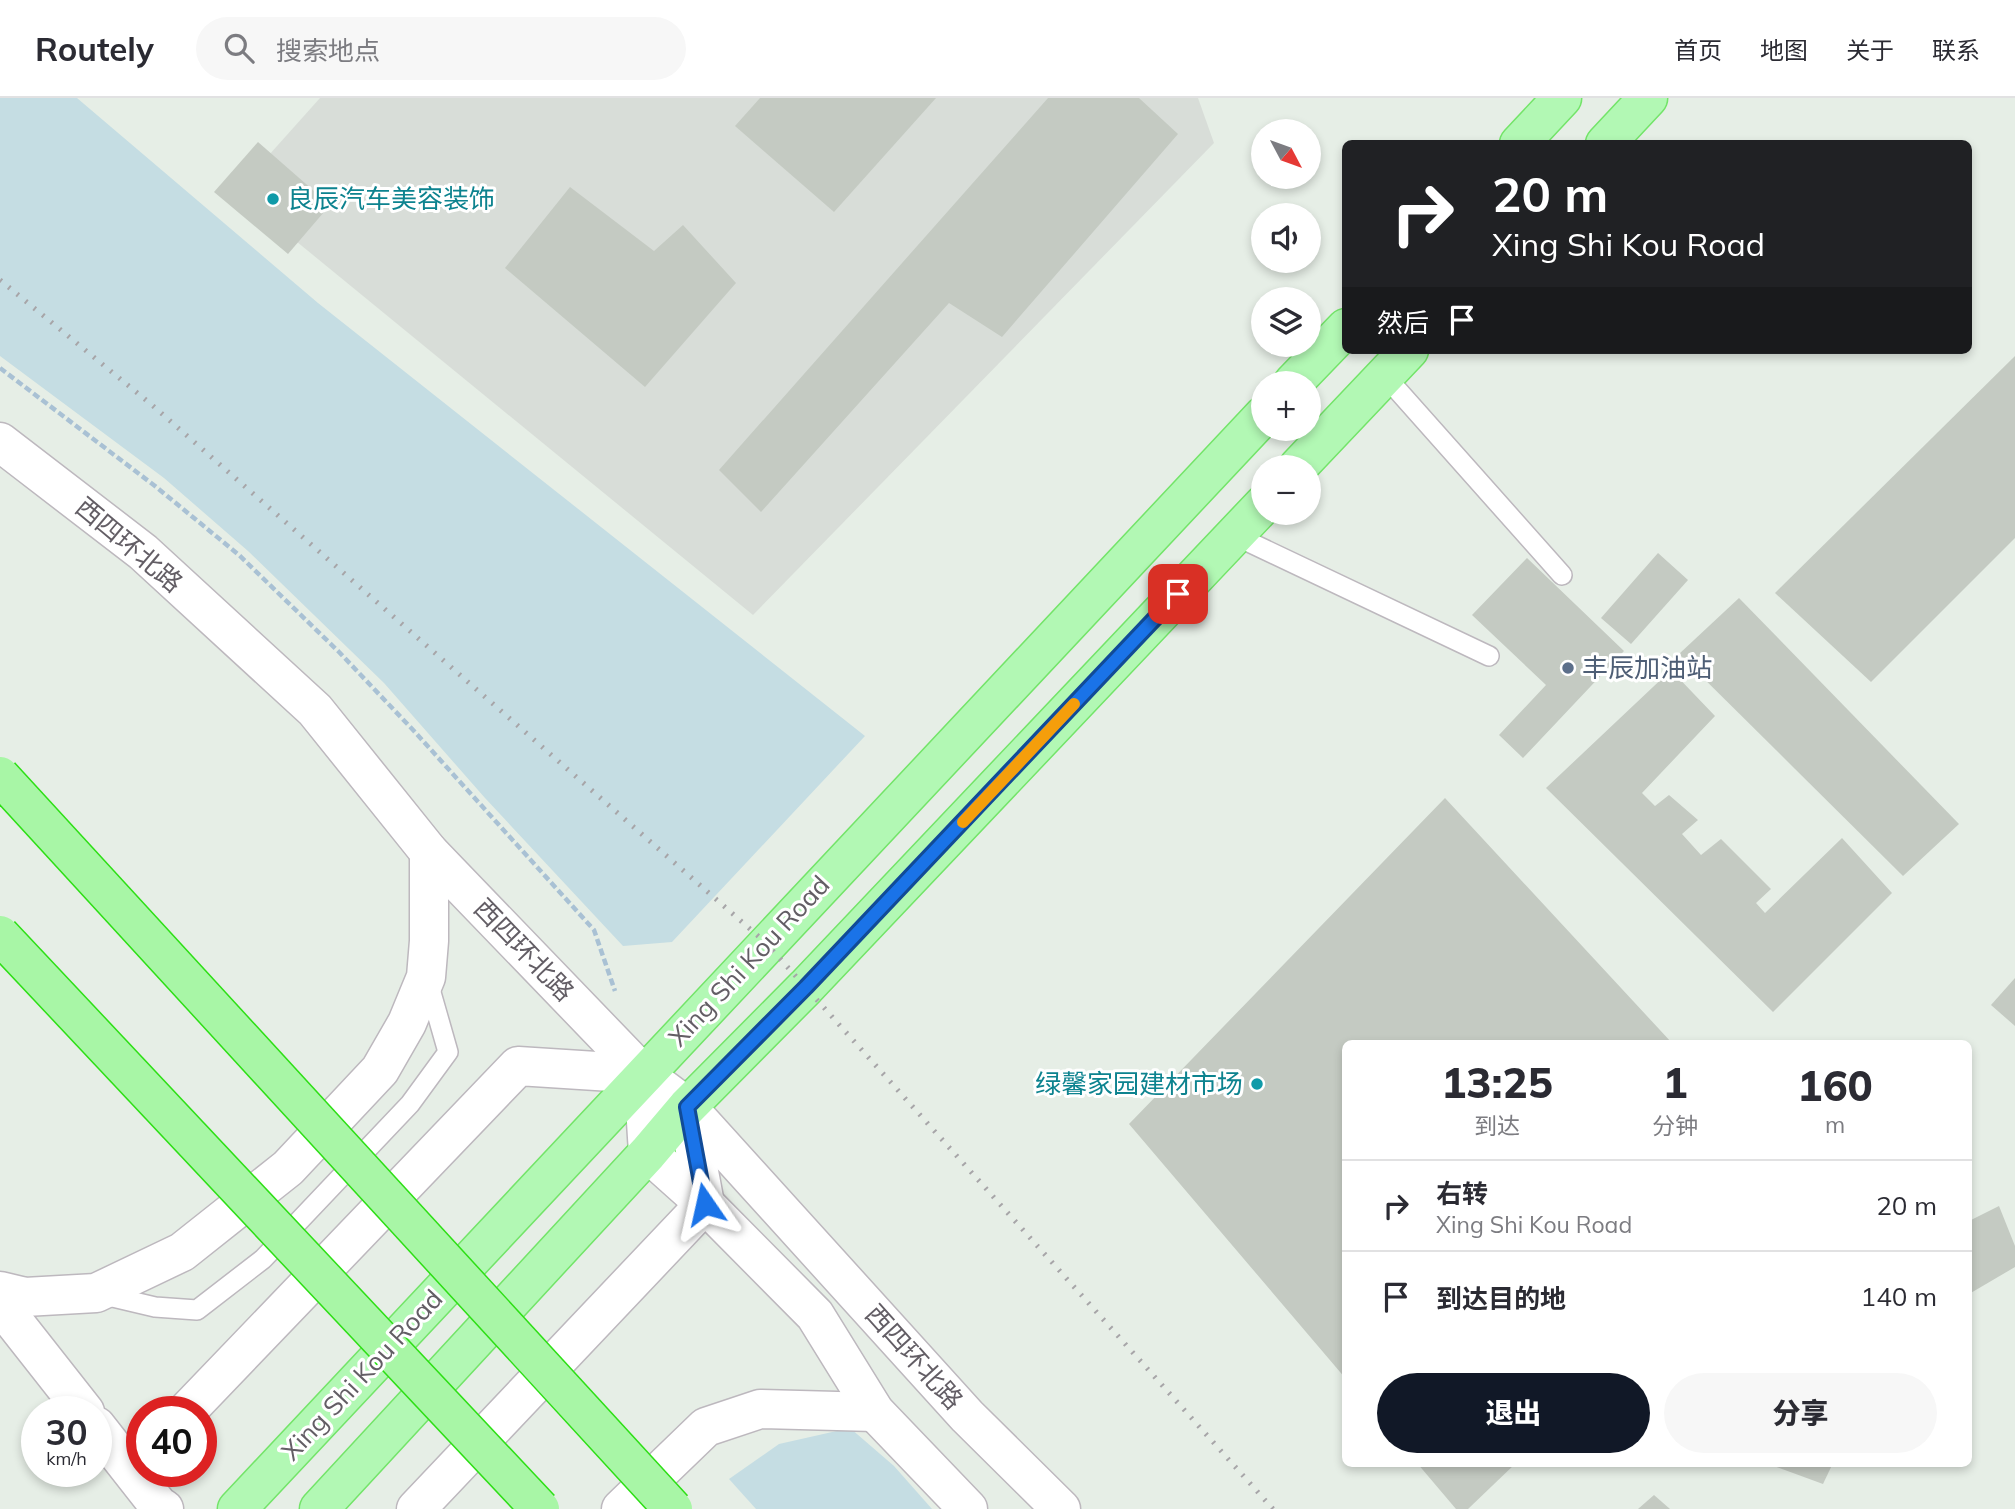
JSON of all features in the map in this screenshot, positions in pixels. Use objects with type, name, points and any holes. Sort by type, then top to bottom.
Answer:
[{"type":"highway","points":[[0,776],[673,1509]]},
{"type":"highway","points":[[0,935],[540,1509]]},
{"type":"main road","points":[[1523,140],[1562,98]]},
{"type":"main road","points":[[1609,140],[1648,98]]},
{"type":"main road","points":[[1305,371],[1342,332]]},
{"type":"main road","points":[[1309,455],[1397,363]]},
{"type":"main road","name":"Xing Shi Kou Road","points":[[237,1509],[1251,429]]},
{"type":"main road","points":[[319,1509],[648,1153],[687,1107],[825,967],[1251,517]]},
{"type":"street","name":"西四环北路","points":[[0,442],[143,552],[315,710],[429,852],[643,1074],[687,1107],[967,1416],[1061,1509]]},
{"type":"street","points":[[0,1291],[25,1297],[96,1293],[182,1252],[288,1168],[380,1070],[407,1023],[426,977],[429,941],[429,852]]},
{"type":"street","points":[[201,1396],[518,1066],[643,1074],[648,1153]]},
{"type":"street","points":[[416,1509],[705,1204],[687,1107]]},
{"type":"street","name":"西四环北路","points":[[648,1153],[705,1204],[815,1315],[875,1412],[968,1509]]},
{"type":"street","points":[[0,1304],[72,1396]]},
{"type":"street","points":[[815,1315],[967,1416]]},
{"type":"street","points":[[621,1509],[706,1427],[760,1409],[875,1412]]},
{"type":"street","points":[[112,1444],[160,1499]]},
{"type":"lane","points":[[1397,363],[1562,575]]},
{"type":"lane","points":[[1234,535],[1489,656]]},
{"type":"lane","points":[[96,1293],[155,1307],[197,1310],[263,1259],[410,1104],[448,1052],[426,977]]},
{"type":"path","points":[[0,368],[155,486],[239,555],[339,652],[594,930],[617,996]]},
{"type":"shaded area","points":[[0,98],[77,98],[318,303],[865,736],[672,942],[623,946],[485,798],[384,683],[248,551],[164,478],[0,356]]},
{"type":"shaded area","points":[[320,98],[1198,98],[1214,143],[753,615],[236,192]]},
{"type":"shaded area","points":[[850,1428],[894,1466],[932,1509],[756,1509],[729,1479],[779,1444]]},
{"type":"building","points":[[760,98],[936,98],[834,212],[735,126]]},
{"type":"building","points":[[1048,98],[1139,98],[1178,134],[1002,337],[949,303],[761,512],[719,470]]},
{"type":"building","name":"良辰汽车美容装饰","points":[[258,142],[330,205],[288,254],[214,192]]},
{"type":"building","points":[[570,187],[654,251],[683,225],[736,283],[645,387],[505,268]]},
{"type":"building","points":[[2015,356],[2015,538],[1871,682],[1775,593]]},
{"type":"building","points":[[1658,553],[1688,580],[1631,644],[1601,618]]},
{"type":"building","name":"丰辰加油站","points":[[1527,558],[1624,651],[1523,758],[1499,735],[1546,685],[1472,615]]},
{"type":"building","points":[[1739,598],[1959,824],[1903,876],[1679,654]]},
{"type":"building","points":[[1671,670],[1715,716],[1642,793],[1655,806],[1669,795],[1698,820],[1682,834],[1701,855],[1721,839],[1771,889],[1756,903],[1765,913],[1842,838],[1892,893],[1773,1012],[1546,788]]},
{"type":"building","name":"绿馨家园建材市场","points":[[1445,798],[1669,1040],[1342,1040],[1342,1374],[1129,1124]]},
{"type":"building","points":[[2015,978],[2015,1026],[1991,1005]]},
{"type":"building","points":[[1999,1206],[2015,1246],[2015,1267],[1972,1292],[1972,1220]]},
{"type":"building","points":[[1420,1467],[1512,1467],[1468,1509],[1456,1509]]},
{"type":"building","points":[[1777,1467],[1831,1467],[1823,1484]]},
{"type":"building","points":[[1654,1495],[1670,1509],[1638,1509]]},
{"type":"railway","points":[[0,280],[152,405],[766,943],[1273,1509]]},
{"type":"slow traffic","points":[[963,822],[1074,704]]},
{"type":"place","name":"良辰汽车美容装饰","points":[[273,199]]},
{"type":"place","name":"丰辰加油站","points":[[1568,668]]},
{"type":"place","name":"绿馨家园建材市场","points":[[1257,1084]]},
{"type":"route","points":[[705,1204],[687,1107],[806,987],[1178,594]]}]
